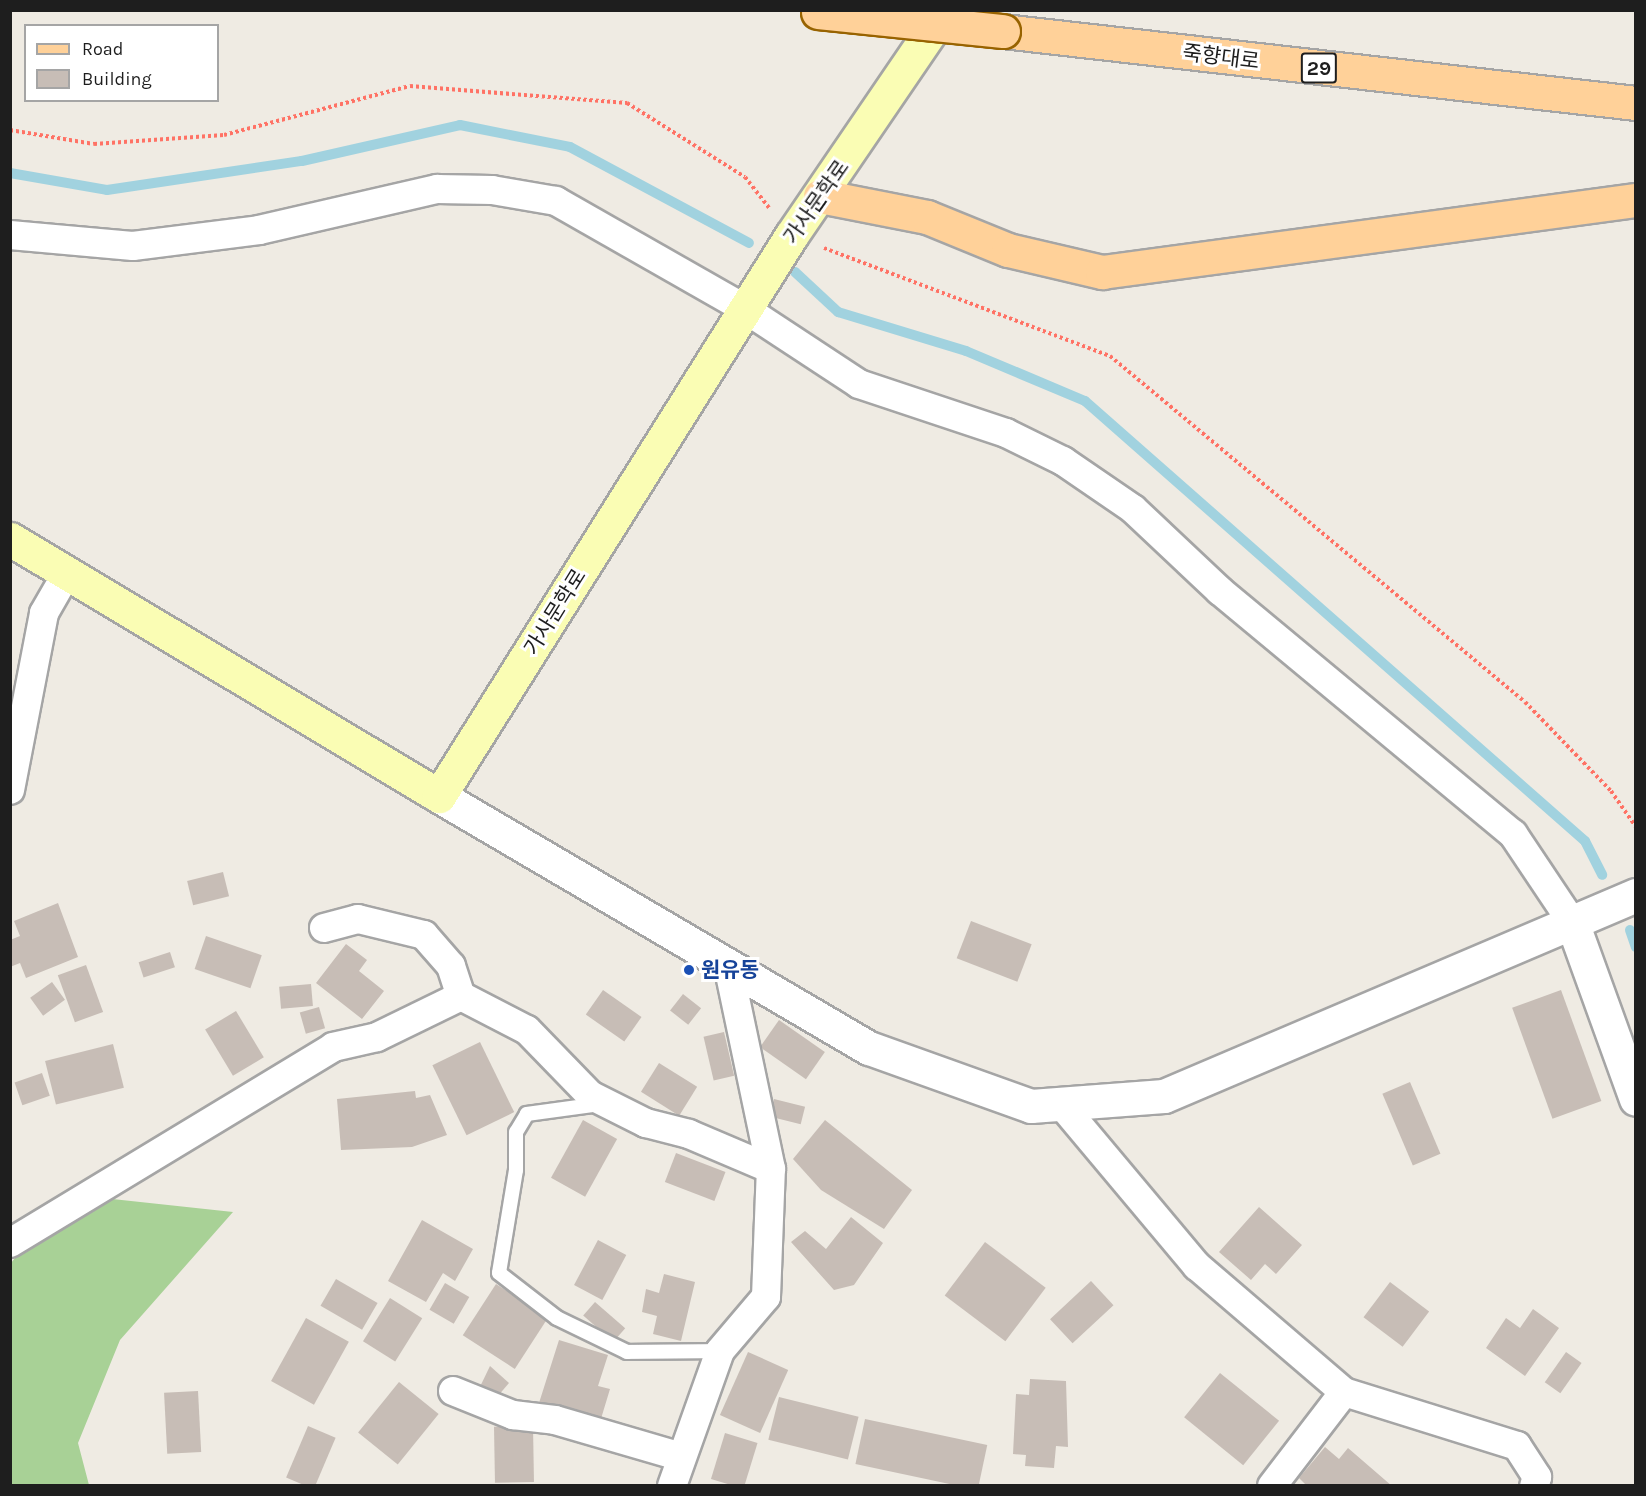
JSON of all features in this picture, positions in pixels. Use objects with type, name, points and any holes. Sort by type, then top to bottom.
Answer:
[{"type":"main road","name":"가사문학로","points":[[439,796],[791,236],[945,10]]},
{"type":"main road","name":"죽향대로","points":[[812,11],[1635,103]]},
{"type":"main road","points":[[820,196],[927,217],[1008,250],[1102,272],[1635,200]]},
{"type":"main road","points":[[10,539],[439,796]]},
{"type":"street","points":[[10,235],[134,246],[259,231],[437,189],[492,190],[556,201],[745,309],[859,384],[1006,433],[1063,461],[1133,509],[1220,591],[1513,834],[1572,922],[1635,1100]]},
{"type":"street","points":[[10,790],[44,613],[67,573]]},
{"type":"street","points":[[439,796],[870,1048],[1031,1106],[1164,1096],[1635,895]]},
{"type":"street","points":[[324,928],[358,920],[424,935],[451,966],[461,996],[527,1030],[590,1095],[771,1169]]},
{"type":"street","points":[[672,1485],[678,1456],[720,1351],[766,1297],[771,1169],[728,965]]},
{"type":"street","points":[[10,1243],[333,1047],[377,1037],[461,996]]},
{"type":"street","points":[[1061,1104],[1197,1266],[1344,1392],[1517,1446],[1537,1477],[1534,1485]]},
{"type":"street","points":[[453,1391],[513,1415],[555,1420],[678,1456]]},
{"type":"street","points":[[1272,1485],[1344,1392]]},
{"type":"lane","points":[[606,1103],[527,1114],[516,1132],[516,1170],[499,1273],[557,1318],[627,1352],[720,1351]]},
{"type":"path","points":[[10,130],[94,144],[224,135],[410,86],[627,103],[745,177],[791,236],[1110,356],[1525,702],[1611,792],[1635,827]]},
{"type":"green space","points":[[66,1194],[233,1212],[120,1340],[78,1443],[89,1485],[11,1486],[11,1263]]},
{"type":"building","points":[[223,872],[229,896],[193,905],[187,881]]},
{"type":"building","points":[[58,903],[78,957],[26,978],[20,963],[10,967],[10,940],[20,936],[14,921]]},
{"type":"building","points":[[971,921],[1032,944],[1017,982],[957,958]]},
{"type":"building","points":[[206,936],[262,955],[250,988],[195,969]]},
{"type":"building","points":[[346,944],[367,960],[359,971],[384,991],[362,1019],[316,983]]},
{"type":"building","points":[[170,952],[175,967],[144,977],[139,962]]},
{"type":"building","points":[[86,965],[103,1012],[75,1022],[58,975]]},
{"type":"building","points":[[52,982],[65,1000],[43,1016],[30,998]]},
{"type":"building","points":[[311,984],[313,1006],[281,1009],[279,987]]},
{"type":"building","points":[[603,990],[642,1017],[624,1042],[586,1015]]},
{"type":"building","points":[[1561,990],[1601,1101],[1552,1119],[1512,1008]]},
{"type":"building","points":[[683,994],[701,1008],[688,1025],[670,1011]]},
{"type":"building","points":[[319,1007],[325,1028],[306,1034],[300,1013]]},
{"type":"building","points":[[236,1011],[264,1057],[233,1076],[205,1030]]},
{"type":"building","points":[[779,1020],[825,1052],[806,1079],[760,1047]]},
{"type":"building","points":[[724,1032],[734,1076],[714,1081],[704,1037]]},
{"type":"building","points":[[480,1042],[514,1112],[467,1135],[432,1065]]},
{"type":"building","points":[[113,1044],[124,1088],[56,1105],[45,1061]]},
{"type":"building","points":[[659,1063],[697,1087],[679,1116],[641,1092]]},
{"type":"building","points":[[42,1073],[50,1096],[22,1105],[15,1082]]},
{"type":"building","points":[[1410,1082],[1440,1154],[1413,1166],[1382,1094]]},
{"type":"building","points":[[415,1091],[416,1098],[430,1095],[447,1135],[412,1147],[341,1150],[337,1099]]},
{"type":"building","points":[[774,1099],[805,1107],[801,1124],[770,1116]]},
{"type":"building","points":[[583,1120],[617,1139],[585,1197],[551,1178]]},
{"type":"building","points":[[825,1120],[912,1190],[884,1229],[821,1190],[793,1159]]},
{"type":"building","points":[[676,1153],[725,1172],[714,1201],[665,1182]]},
{"type":"building","points":[[1259,1207],[1302,1245],[1276,1274],[1265,1264],[1251,1280],[1219,1252]]},
{"type":"building","points":[[851,1217],[883,1243],[854,1285],[834,1290],[791,1242],[805,1231],[826,1249]]},
{"type":"building","points":[[422,1220],[473,1249],[455,1281],[443,1273],[426,1302],[388,1281]]},
{"type":"building","points":[[598,1240],[626,1255],[602,1300],[574,1285]]},
{"type":"building","points":[[985,1242],[1046,1288],[1005,1341],[945,1296]]},
{"type":"building","points":[[664,1274],[695,1282],[681,1341],[653,1334],[657,1316],[642,1312],[646,1289],[659,1293]]},
{"type":"building","points":[[336,1279],[378,1303],[362,1330],[320,1306]]},
{"type":"building","points":[[1091,1281],[1114,1305],[1073,1343],[1050,1319]]},
{"type":"building","points":[[1390,1282],[1429,1311],[1403,1347],[1364,1317]]},
{"type":"building","points":[[445,1283],[469,1297],[454,1324],[430,1310]]},
{"type":"building","points":[[496,1284],[548,1318],[515,1369],[463,1335]]},
{"type":"building","points":[[390,1298],[422,1318],[395,1361],[363,1341]]},
{"type":"building","points":[[595,1302],[625,1328],[613,1342],[583,1316]]},
{"type":"building","points":[[1533,1309],[1559,1328],[1525,1376],[1486,1348],[1506,1318],[1520,1328]]},
{"type":"building","points":[[306,1318],[349,1342],[314,1405],[271,1381]]},
{"type":"building","points":[[559,1340],[608,1355],[598,1386],[610,1389],[600,1422],[539,1403]]},
{"type":"building","points":[[748,1352],[788,1370],[760,1433],[720,1415]]},
{"type":"building","points":[[1566,1352],[1582,1363],[1560,1393],[1545,1382]]},
{"type":"building","points":[[490,1366],[509,1383],[497,1397],[477,1393]]},
{"type":"building","points":[[1220,1373],[1279,1421],[1243,1465],[1184,1417]]},
{"type":"building","points":[[1030,1379],[1066,1381],[1068,1447],[1056,1446],[1054,1468],[1025,1466],[1026,1455],[1013,1454],[1016,1394],[1029,1395]]},
{"type":"building","points":[[399,1382],[439,1414],[398,1465],[358,1433]]},
{"type":"building","points":[[198,1391],[201,1452],[167,1454],[164,1393]]},
{"type":"building","points":[[779,1397],[859,1417],[848,1460],[768,1440]]},
{"type":"building","points":[[865,1419],[987,1445],[979,1486],[959,1486],[855,1464]]},
{"type":"building","points":[[308,1426],[336,1438],[315,1486],[306,1486],[286,1478]]},
{"type":"building","points":[[533,1426],[534,1482],[495,1483],[494,1427]]},
{"type":"building","points":[[725,1433],[758,1443],[744,1486],[734,1486],[711,1479]]},
{"type":"building","points":[[1325,1447],[1339,1459],[1348,1448],[1392,1486],[1307,1486],[1299,1478]]},
{"type":"waterway","points":[[10,173],[107,190],[302,161],[460,125],[570,147],[749,243]]},
{"type":"waterway","points":[[795,272],[838,312],[966,351],[1085,401],[1585,841],[1602,875]]},
{"type":"waterway","points":[[1630,930],[1636,947]]},
{"type":"place","name":"원유동","points":[[689,970]]}]
